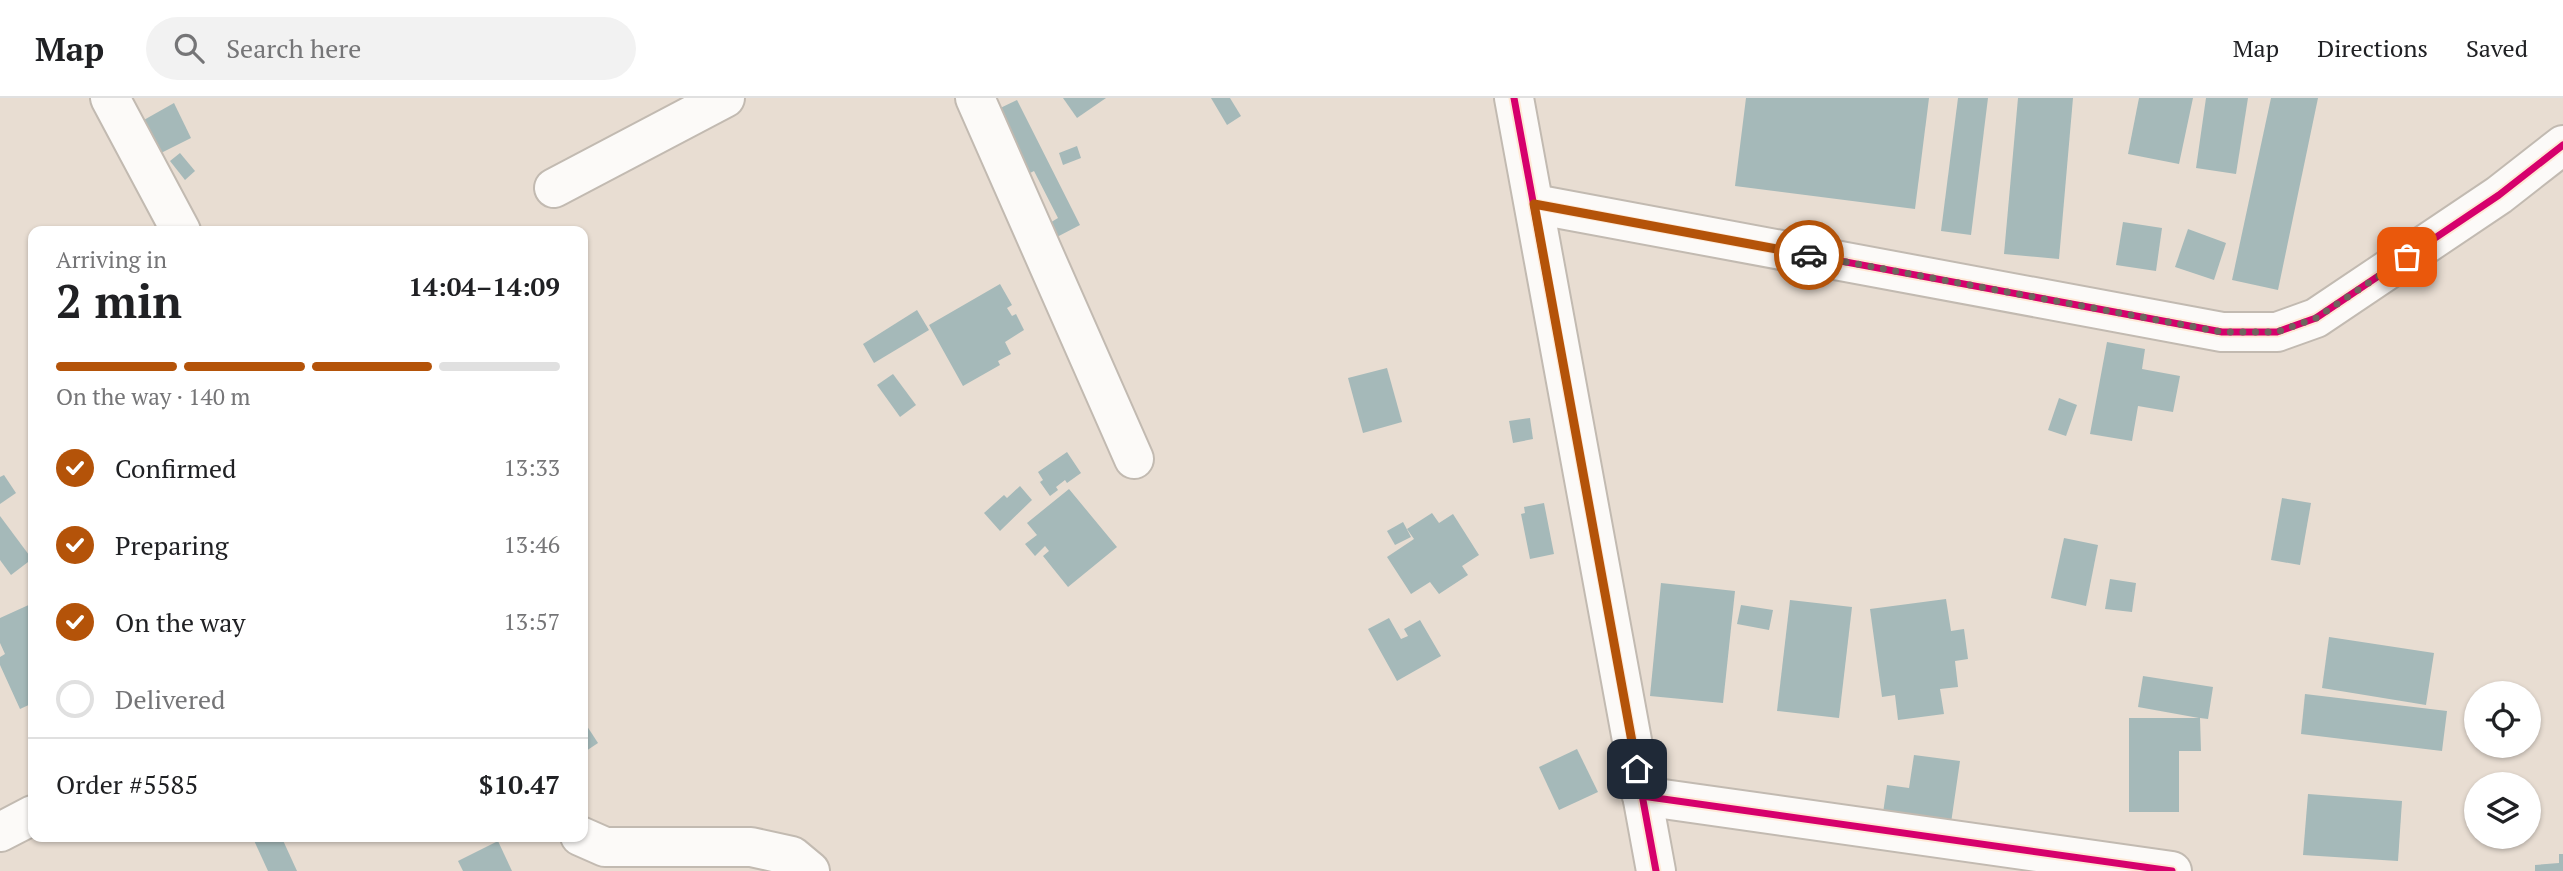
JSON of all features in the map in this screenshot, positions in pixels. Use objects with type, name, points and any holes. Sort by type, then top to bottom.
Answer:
[{"type":"street","points":[[110,98],[178,226]]},
{"type":"street","points":[[554,188],[725,98]]},
{"type":"street","points":[[975,98],[1134,459]]},
{"type":"street","points":[[1514,98],[1656,871]]},
{"type":"street","points":[[1534,204],[2222,332],[2277,332],[2316,318],[2499,195],[2563,145]]},
{"type":"street","points":[[1642,796],[2172,871]]},
{"type":"street","points":[[0,832],[28,818]]},
{"type":"street","points":[[588,840],[605,848],[751,847],[792,856],[810,871]]},
{"type":"building","points":[[1063,98],[1106,98],[1077,118]]},
{"type":"building","points":[[1211,98],[1230,98],[1241,116],[1227,125]]},
{"type":"building","points":[[1746,98],[1929,98],[1915,209],[1735,186]]},
{"type":"building","points":[[1958,98],[1988,98],[1971,235],[1941,231]]},
{"type":"building","points":[[2018,98],[2073,98],[2059,259],[2004,254]]},
{"type":"building","points":[[2139,98],[2193,98],[2179,164],[2128,154]]},
{"type":"building","points":[[2206,98],[2248,98],[2236,174],[2196,168]]},
{"type":"building","points":[[2271,98],[2318,98],[2278,290],[2232,280]]},
{"type":"building","points":[[1017,100],[1080,225],[1055,238],[1048,224],[1058,218],[1034,171],[1026,175],[994,111]]},
{"type":"building","points":[[174,103],[191,138],[151,158],[135,125]]},
{"type":"building","points":[[1077,146],[1081,158],[1063,165],[1059,153]]},
{"type":"building","points":[[180,153],[195,171],[185,180],[170,161]]},
{"type":"building","points":[[2123,222],[2162,228],[2156,271],[2116,265]]},
{"type":"building","points":[[2188,229],[2226,243],[2214,280],[2175,267]]},
{"type":"building","points":[[1000,284],[1012,305],[1007,308],[1012,316],[1016,314],[1024,330],[1005,342],[1011,354],[998,361],[1000,365],[963,386],[929,325]]},
{"type":"building","points":[[917,310],[929,330],[874,363],[863,344]]},
{"type":"building","points":[[2107,342],[2145,349],[2142,369],[2180,376],[2173,412],[2138,406],[2132,441],[2090,434]]},
{"type":"building","points":[[1387,368],[1402,422],[1363,433],[1348,378]]},
{"type":"building","points":[[893,374],[916,405],[900,417],[877,385]]},
{"type":"building","points":[[2059,398],[2077,405],[2066,436],[2048,430]]},
{"type":"building","points":[[1530,418],[1533,439],[1513,443],[1509,421]]},
{"type":"building","points":[[1067,452],[1081,473],[1067,483],[1065,480],[1050,496],[1040,482],[1043,480],[1038,472]]},
{"type":"building","points":[[4,475],[16,493],[0,504],[0,477]]},
{"type":"building","points":[[1020,486],[1032,500],[1000,531],[984,513],[1004,495],[1007,498]]},
{"type":"building","points":[[1069,489],[1117,547],[1068,587],[1043,556],[1049,551],[1045,546],[1035,556],[1025,544],[1037,535],[1027,523]]},
{"type":"building","points":[[2282,498],[2311,503],[2300,565],[2271,560]]},
{"type":"building","points":[[1544,503],[1554,554],[1530,559],[1521,514],[1525,513],[1524,507]]},
{"type":"building","points":[[1432,513],[1439,523],[1453,514],[1479,555],[1462,566],[1468,575],[1439,594],[1430,582],[1411,594],[1387,557],[1414,539],[1407,529]]},
{"type":"building","points":[[0,516],[28,554],[28,562],[11,575],[0,560]]},
{"type":"building","points":[[1403,522],[1411,537],[1395,545],[1387,531]]},
{"type":"building","points":[[2064,538],[2098,545],[2086,606],[2051,598]]},
{"type":"building","points":[[2110,579],[2136,583],[2132,612],[2105,609]]},
{"type":"building","points":[[1661,583],[1735,591],[1723,703],[1650,696]]},
{"type":"building","points":[[1946,599],[1951,631],[1964,629],[1968,659],[1955,661],[1958,687],[1940,689],[1944,714],[1898,720],[1895,695],[1882,697],[1870,609]]},
{"type":"building","points":[[1790,600],[1852,607],[1839,718],[1777,711]]},
{"type":"building","points":[[28,605],[28,705],[20,709],[0,665],[0,657],[5,654],[0,643],[0,618]]},
{"type":"building","points":[[1741,605],[1773,610],[1769,630],[1737,624]]},
{"type":"building","points":[[1389,618],[1401,639],[1408,636],[1404,629],[1420,620],[1441,656],[1397,681],[1368,629]]},
{"type":"building","points":[[2329,637],[2434,653],[2426,705],[2322,688]]},
{"type":"building","points":[[2143,676],[2213,687],[2208,719],[2200,718],[2201,751],[2179,751],[2179,812],[2129,812],[2129,718],[2199,718],[2138,707]]},
{"type":"building","points":[[2305,694],[2447,711],[2442,751],[2301,734]]},
{"type":"building","points":[[588,728],[598,743],[588,750]]},
{"type":"building","points":[[1577,749],[1598,792],[1559,810],[1539,767]]},
{"type":"building","points":[[1914,755],[1960,761],[1951,823],[1883,813],[1887,785],[1909,788]]},
{"type":"building","points":[[2308,794],[2402,801],[2398,861],[2303,855]]},
{"type":"building","points":[[255,842],[284,842],[297,871],[268,871]]},
{"type":"building","points":[[498,842],[512,871],[463,871],[458,861]]},
{"type":"building","points":[[2559,854],[2563,854],[2563,871],[2535,871],[2535,865],[2559,863]]},
{"type":"cycle path","points":[[1514,98],[1656,871]]},
{"type":"cycle path","points":[[1534,204],[2222,332],[2277,332],[2316,318],[2499,195],[2563,145]]},
{"type":"cycle path","points":[[1642,796],[2172,871]]},
{"type":"way so far","points":[[1809,255],[2222,332],[2277,332],[2316,318],[2407,257]]},
{"type":"route","points":[[1637,769],[1534,204],[1809,255]]}]
